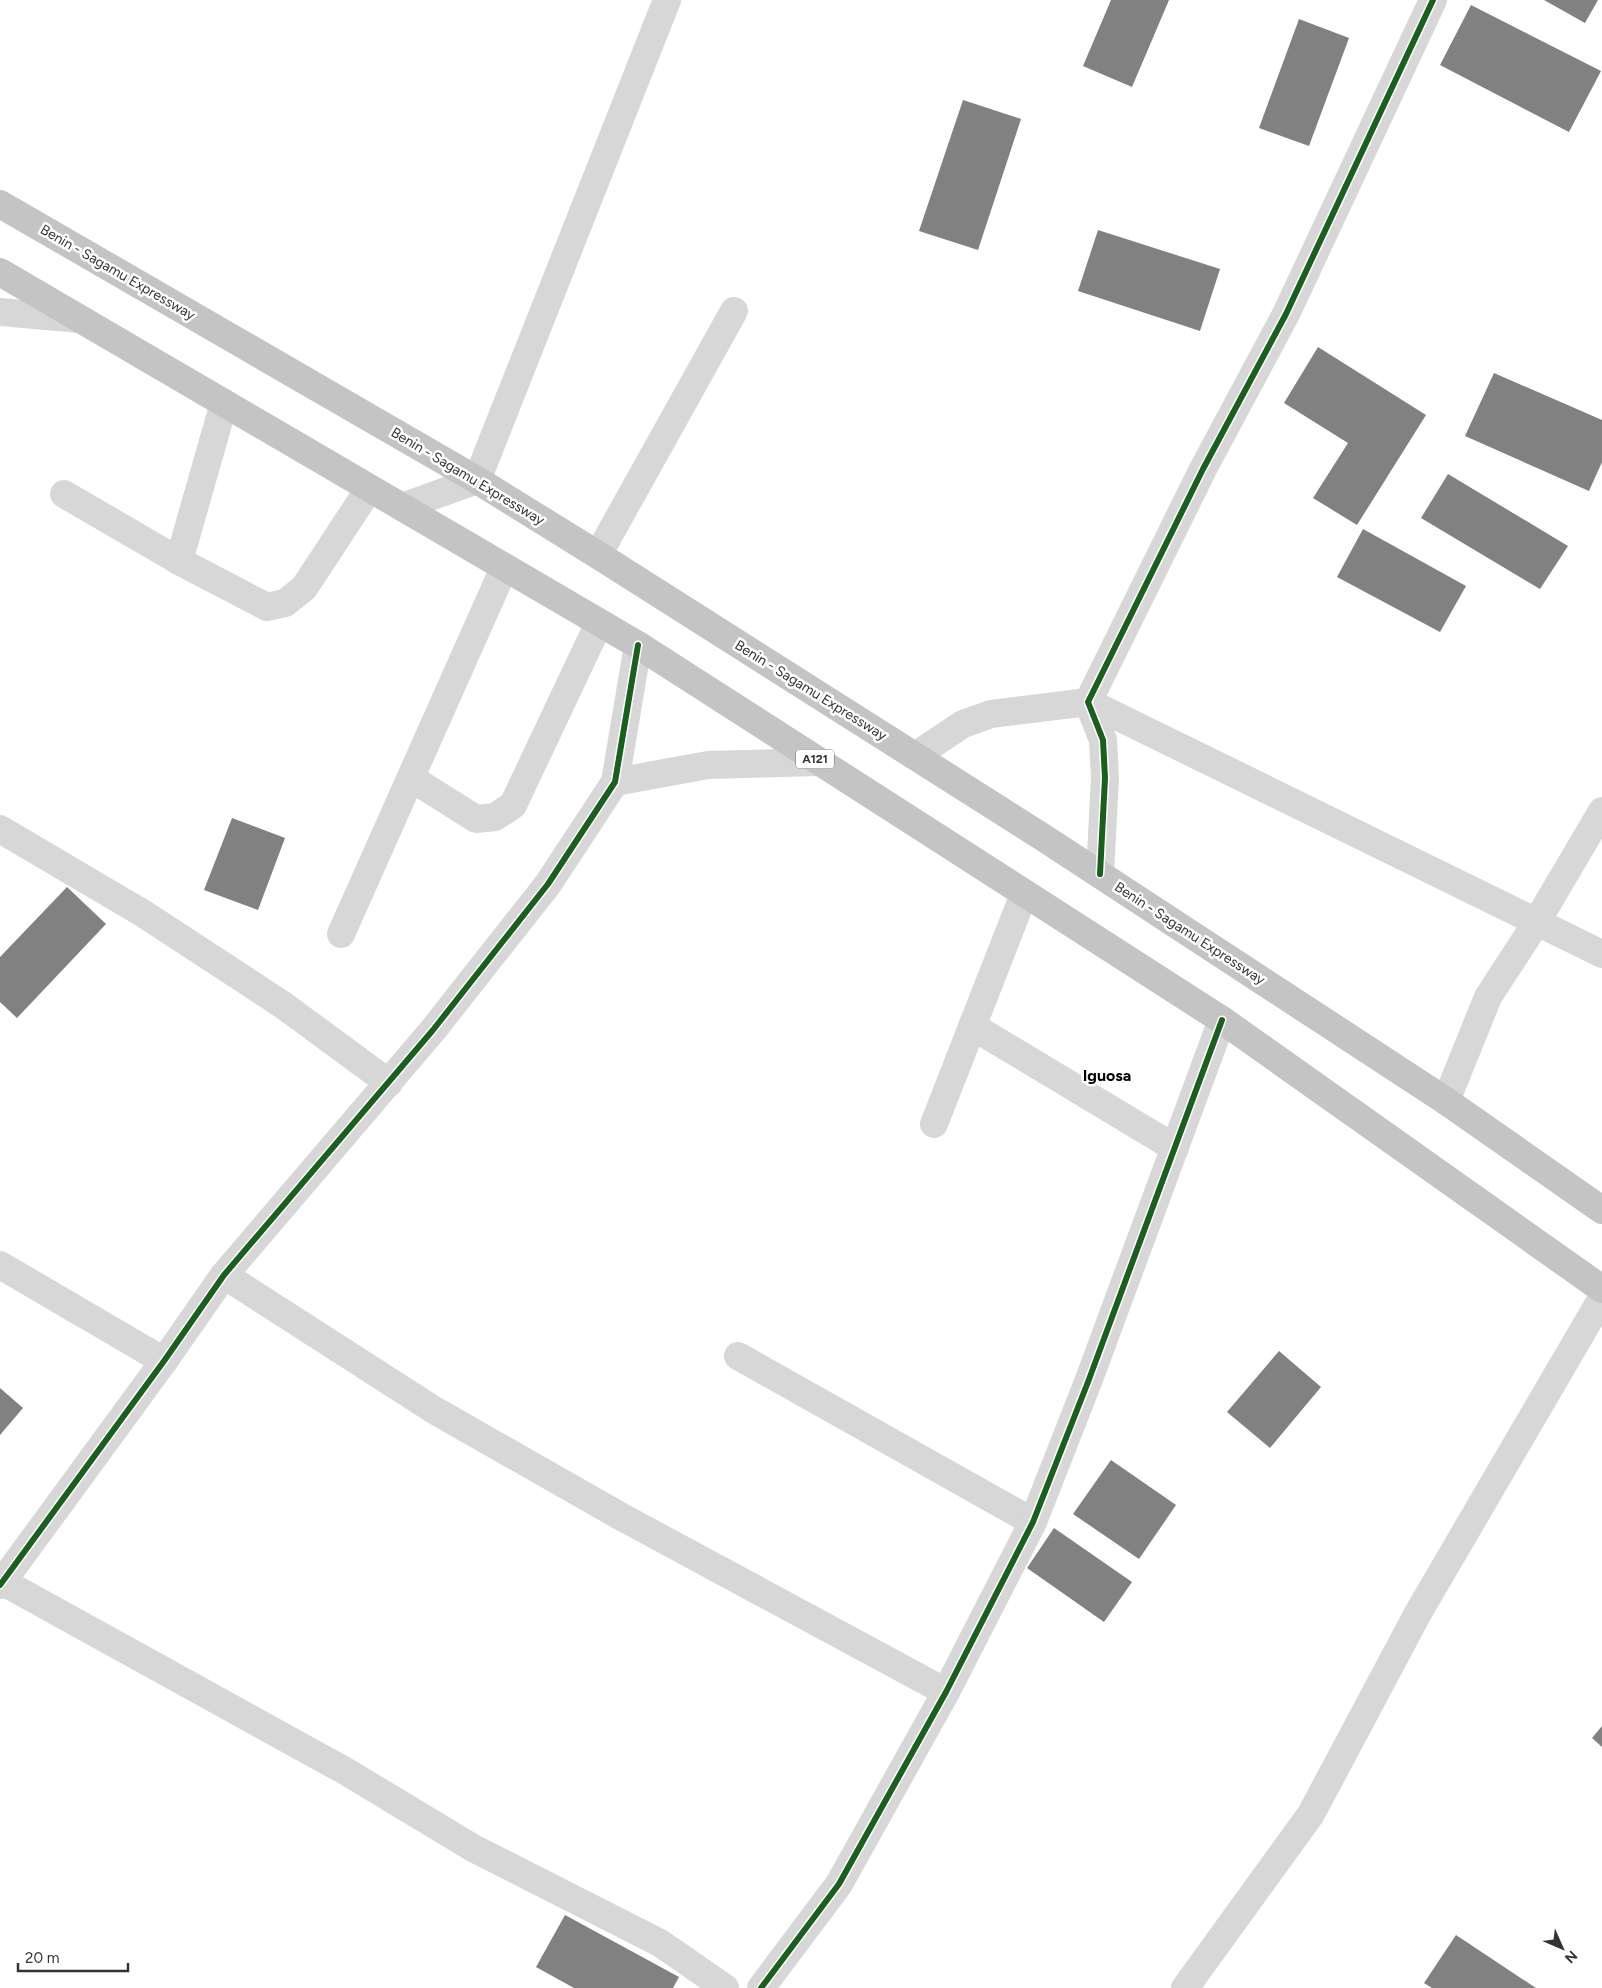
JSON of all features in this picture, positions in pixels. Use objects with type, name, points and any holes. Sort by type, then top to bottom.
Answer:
[{"type":"highway","name":"Benin - Sagamu Expressway","points":[[0,204],[477,480],[1100,874],[1446,1101],[1602,1210]]},
{"type":"highway","name":"A121","points":[[0,272],[638,645],[1222,1020],[1602,1288]]},
{"type":"street","points":[[402,507],[477,480],[667,0]]},
{"type":"street","points":[[1100,874],[1105,778],[1102,740],[1088,702],[1203,468],[1286,314],[1433,0]]},
{"type":"street","points":[[598,556],[734,311]]},
{"type":"street","points":[[0,312],[80,319]]},
{"type":"street","points":[[179,561],[224,403]]},
{"type":"street","points":[[64,494],[179,561],[267,607],[285,603],[304,588],[369,488]]},
{"type":"street","points":[[340,934],[504,568]]},
{"type":"street","points":[[411,778],[476,819],[495,816],[514,805],[600,623]]},
{"type":"street","points":[[638,645],[616,782],[548,884],[434,1030],[224,1275],[164,1361],[1,1584],[347,1772],[473,1848],[660,1943],[725,1988]]},
{"type":"street","points":[[915,756],[963,724],[991,714],[1088,702],[1602,954]]},
{"type":"street","points":[[616,782],[708,765],[819,762]]},
{"type":"street","points":[[1446,1101],[1488,997],[1536,923],[1602,811]]},
{"type":"street","points":[[0,829],[144,914],[283,1006],[389,1083]]},
{"type":"street","points":[[934,1124],[1024,894]]},
{"type":"street","points":[[761,1988],[839,1884],[946,1692],[1033,1522],[1088,1382],[1222,1020]]},
{"type":"street","points":[[972,1026],[1175,1148]]},
{"type":"street","points":[[0,1265],[164,1361]]},
{"type":"street","points":[[224,1275],[460,1424],[620,1516],[946,1692]]},
{"type":"street","points":[[1185,1988],[1311,1814],[1418,1613],[1602,1298]]},
{"type":"street","points":[[738,1356],[1033,1522]]},
{"type":"building","points":[[1111,0],[1169,0],[1132,87],[1083,66]]},
{"type":"building","points":[[1544,0],[1598,0],[1585,23]]},
{"type":"building","points":[[1471,5],[1601,71],[1569,132],[1440,65]]},
{"type":"building","points":[[1299,19],[1349,38],[1309,146],[1259,128]]},
{"type":"building","points":[[963,100],[1021,119],[978,250],[919,231]]},
{"type":"building","points":[[1098,230],[1220,269],[1200,331],[1078,291]]},
{"type":"building","points":[[1318,347],[1426,415],[1357,525],[1313,498],[1348,443],[1284,403]]},
{"type":"building","points":[[1494,373],[1602,420],[1602,462],[1589,491],[1465,436]]},
{"type":"building","points":[[1448,474],[1568,546],[1540,589],[1421,518]]},
{"type":"building","points":[[1363,529],[1466,586],[1440,632],[1337,577]]},
{"type":"building","points":[[232,818],[285,838],[258,910],[204,890]]},
{"type":"building","points":[[67,887],[106,924],[17,1018],[0,1002],[0,957]]},
{"type":"building","points":[[1279,1351],[1321,1387],[1270,1448],[1227,1412]]},
{"type":"building","points":[[0,1388],[23,1408],[0,1435]]},
{"type":"building","points":[[1111,1460],[1176,1505],[1139,1559],[1073,1514]]},
{"type":"building","points":[[1054,1528],[1132,1582],[1104,1622],[1027,1568]]},
{"type":"building","points":[[1602,1726],[1602,1747],[1592,1738]]},
{"type":"building","points":[[565,1915],[679,1977],[673,1988],[574,1988],[536,1967]]},
{"type":"building","points":[[1456,1935],[1536,1988],[1432,1988],[1424,1983]]},
{"type":"cycle path","points":[[1100,874],[1105,778],[1103,740],[1088,702],[1203,469],[1286,314],[1433,0]]},
{"type":"cycle path","points":[[0,1585],[164,1361],[224,1275],[433,1030],[548,884],[615,782],[638,645]]},
{"type":"cycle path","points":[[761,1988],[839,1884],[946,1692],[1033,1522],[1088,1382],[1222,1020]]},
{"type":"district","name":"Iguosa","points":[[1107,1075]]}]
